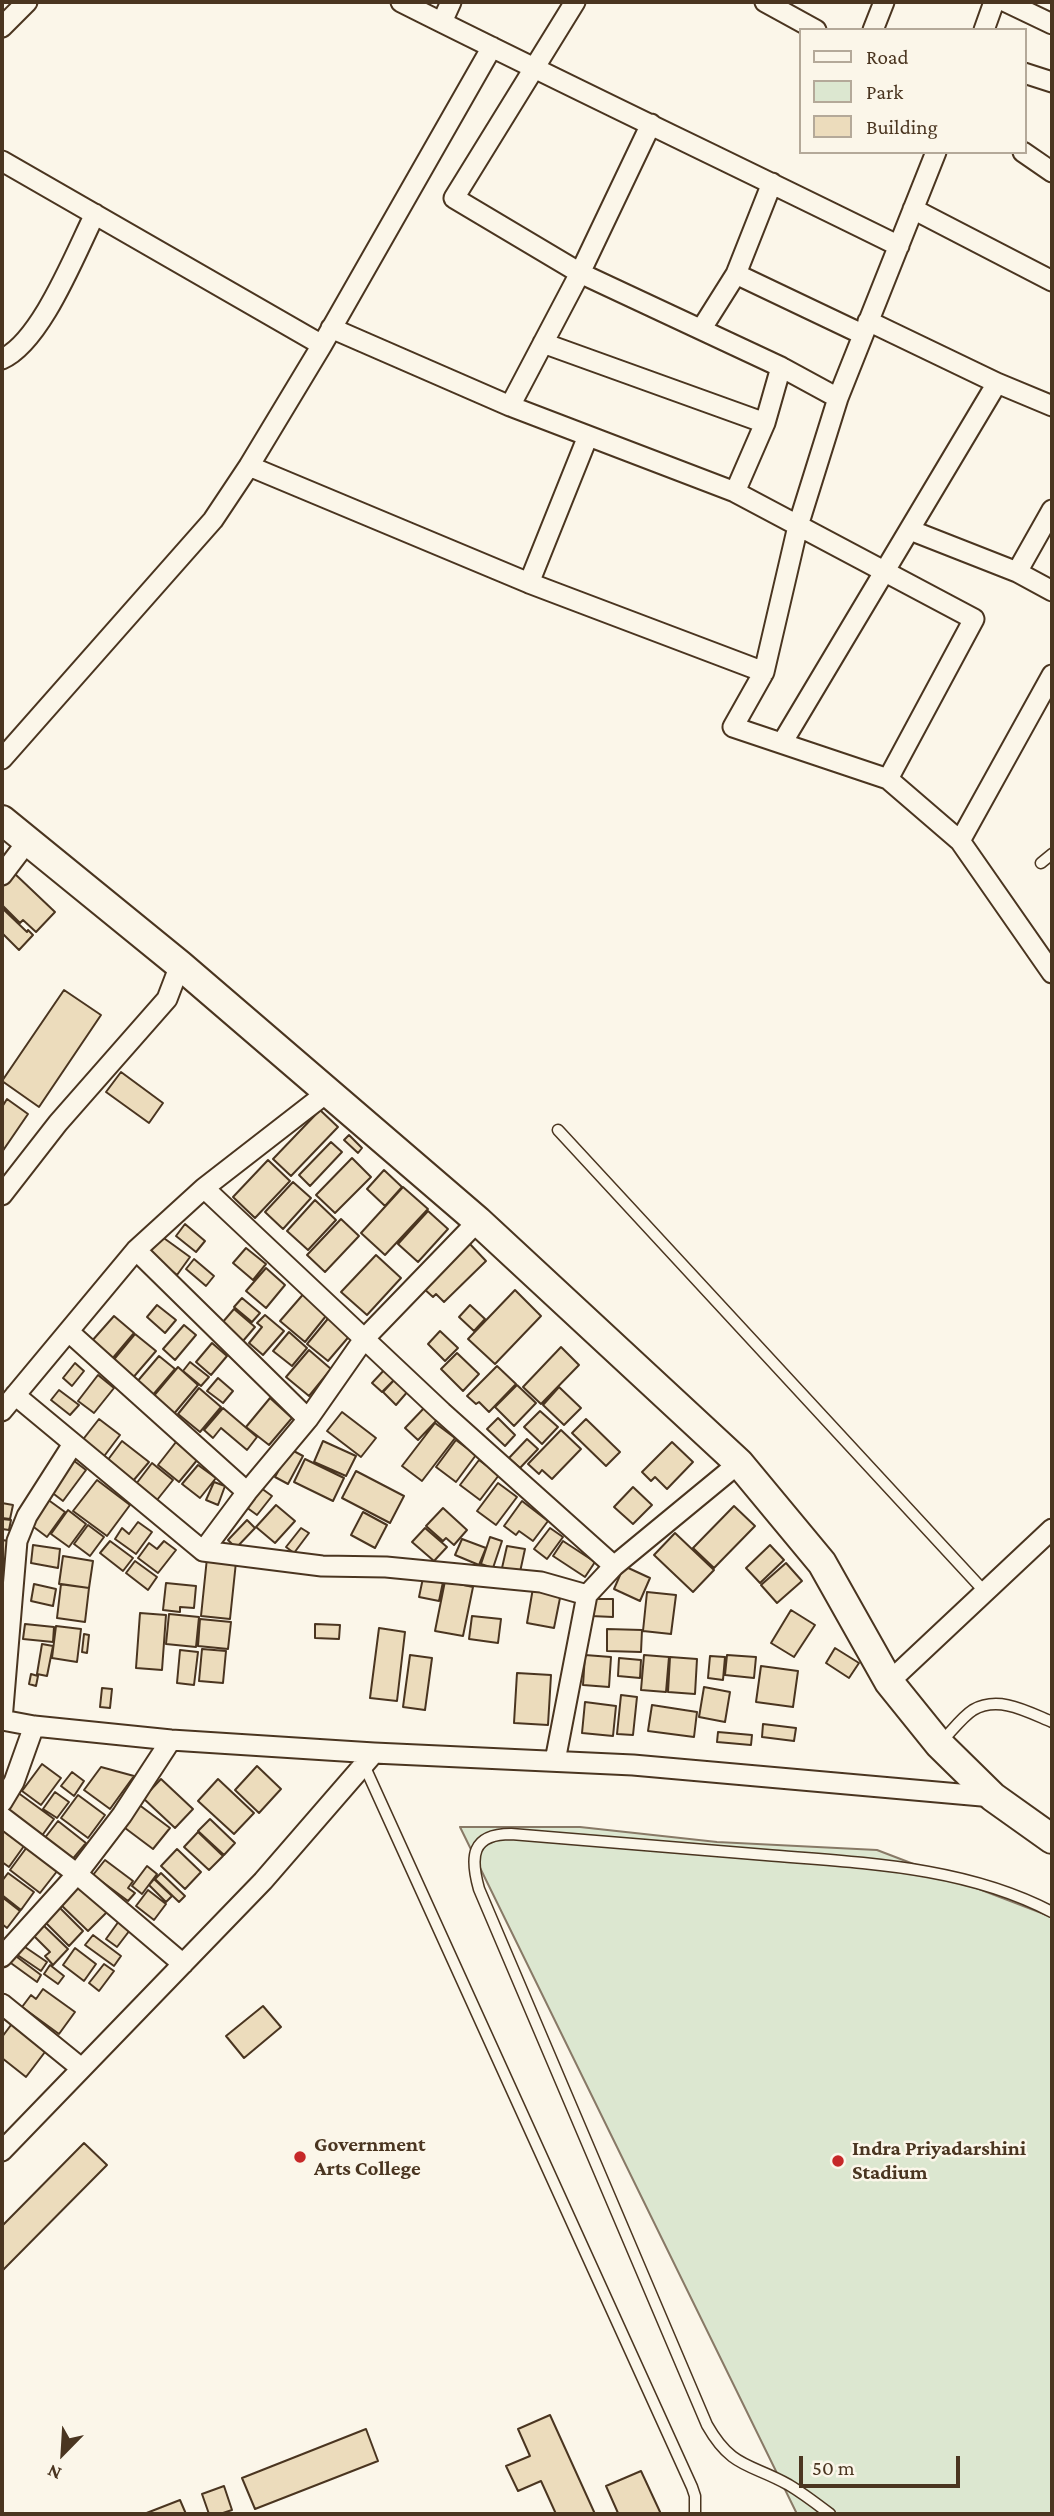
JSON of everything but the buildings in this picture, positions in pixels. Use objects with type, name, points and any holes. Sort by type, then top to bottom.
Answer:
[{"type":"main road","points":[[2,820],[180,965],[478,1221],[738,1463],[822,1563],[890,1682],[939,1744],[993,1797],[1052,1839]]},
{"type":"street","points":[[2,27],[27,2]]},
{"type":"street","points":[[401,2],[533,69],[900,246]]},
{"type":"street","points":[[442,22],[452,2]]},
{"type":"street","points":[[575,2],[454,198],[580,273],[702,328],[838,398]]},
{"type":"street","points":[[765,2],[812,28]]},
{"type":"street","points":[[874,28],[884,2]]},
{"type":"street","points":[[985,28],[994,2]]},
{"type":"street","points":[[1006,2],[1052,24]]},
{"type":"street","points":[[2,759],[213,520],[249,466],[326,336],[492,47]]},
{"type":"street","points":[[1026,74],[1052,82]]},
{"type":"street","points":[[510,406],[580,273],[651,124]]},
{"type":"street","points":[[935,154],[838,398],[799,526],[764,672],[733,727],[888,779],[960,841],[1052,972]]},
{"type":"street","points":[[1026,154],[1052,172]]},
{"type":"street","points":[[2,161],[95,214],[326,336],[735,492],[974,619],[888,779]]},
{"type":"street","points":[[702,328],[736,274],[772,183]]},
{"type":"street","points":[[913,209],[1052,281]]},
{"type":"street","points":[[2,359],[12,355],[26,342],[41,320],[95,214]]},
{"type":"street","points":[[736,274],[1052,406]]},
{"type":"street","points":[[543,343],[765,423]]},
{"type":"street","points":[[735,492],[765,423],[781,367]]},
{"type":"street","points":[[782,743],[997,383]]},
{"type":"street","points":[[529,583],[588,436]]},
{"type":"street","points":[[249,466],[529,583],[764,672]]},
{"type":"street","points":[[1017,572],[1052,510]]},
{"type":"street","points":[[910,530],[1017,572],[1052,591]]},
{"type":"street","points":[[960,841],[1052,675]]},
{"type":"street","points":[[2,875],[27,842]]},
{"type":"street","points":[[2,1195],[58,1123],[167,999],[180,965]]},
{"type":"street","points":[[2,1411],[136,1250],[204,1188],[328,1091]]},
{"type":"street","points":[[204,1188],[364,1339],[614,1566]]},
{"type":"street","points":[[203,1551],[247,1492],[308,1419],[364,1339],[478,1221]]},
{"type":"street","points":[[136,1250],[308,1419]]},
{"type":"street","points":[[69,1332],[247,1492]]},
{"type":"street","points":[[15,1395],[203,1551],[322,1566],[386,1567],[541,1582],[587,1595]]},
{"type":"street","points":[[74,1444],[27,1516],[18,1541],[2,1720],[34,1726],[369,1759],[555,1761],[633,1765],[993,1797]]},
{"type":"street","points":[[555,1761],[587,1595],[614,1566],[738,1463]]},
{"type":"street","points":[[890,1682],[1052,1529]]},
{"type":"street","points":[[2,1802],[14,1782],[34,1726]]},
{"type":"street","points":[[2,1957],[77,1874],[122,1815],[171,1740]]},
{"type":"street","points":[[2,2151],[263,1881],[369,1759]]},
{"type":"street","points":[[2,1817],[77,1874],[183,1964]]},
{"type":"street","points":[[2,2004],[81,2068]]},
{"type":"lane","points":[[1041,863],[1052,853]]},
{"type":"lane","points":[[558,1130],[985,1592]]},
{"type":"lane","points":[[939,1744],[972,1711],[989,1703],[1013,1706],[1052,1722]]},
{"type":"lane","points":[[369,1759],[692,2487],[695,2514]]},
{"type":"lane","points":[[830,2514],[790,2486],[727,2455],[707,2425],[479,1889],[473,1868],[476,1850],[481,1840],[495,1834],[511,1834],[881,1864],[985,1884],[1030,1900],[1052,1912]]},
{"type":"green space","name":"Indra Priyadarshini Stadium","points":[[460,1827],[580,1827],[717,1842],[877,1850],[1052,1917],[1052,2514],[797,2514]]},
{"type":"place","name":"Government Arts College","points":[[300,2157]]},
{"type":"place","name":"Indra Priyadarshini Stadium","points":[[838,2161]]}]
